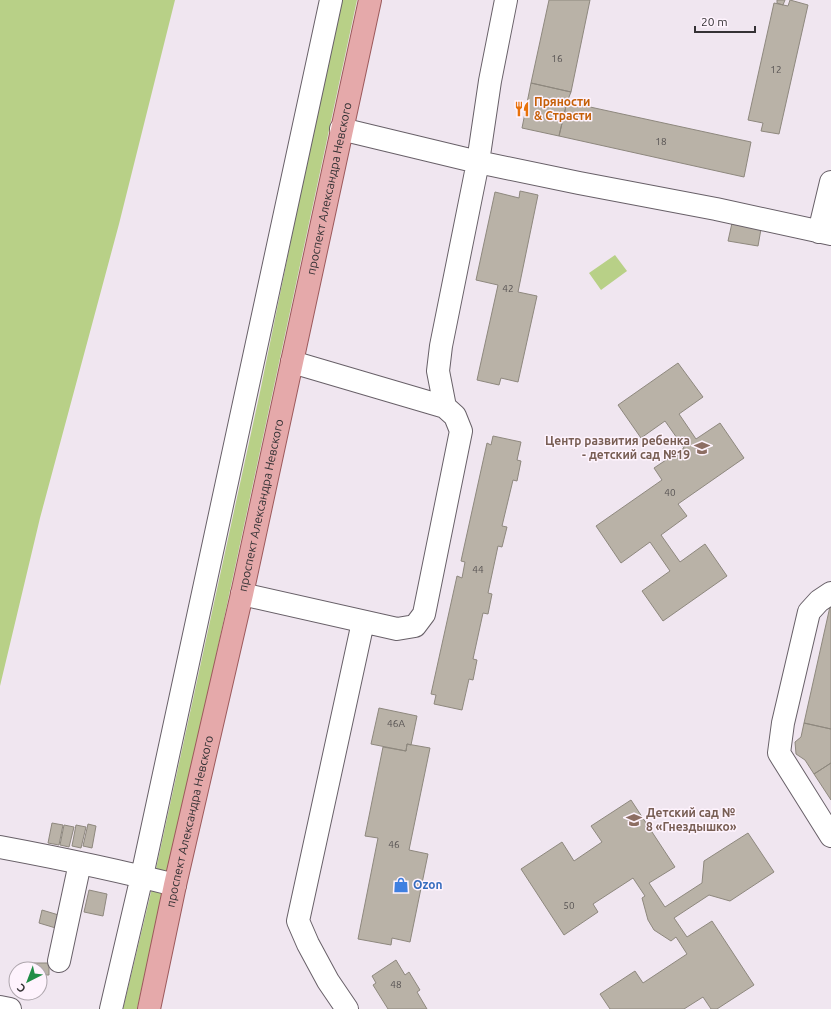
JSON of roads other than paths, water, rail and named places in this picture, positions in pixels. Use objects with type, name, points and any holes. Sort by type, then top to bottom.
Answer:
[{"type":"main road","name":"проспект Александра Невского","points":[[149,1009],[175,885],[242,594],[370,0]]},
{"type":"lane","points":[[111,1009],[142,876],[331,0]]},
{"type":"lane","points":[[445,407],[438,371],[441,346],[478,162],[490,81],[506,0]]},
{"type":"lane","points":[[341,130],[478,162],[716,209],[825,233],[831,182]]},
{"type":"lane","points":[[242,594],[397,630],[415,626],[424,614],[461,431],[455,416],[445,407],[292,362]]},
{"type":"lane","points":[[831,593],[819,601],[809,612],[783,723],[779,753],[831,836]]},
{"type":"lane","points":[[346,1009],[328,981],[308,944],[298,921],[363,622]]},
{"type":"lane","points":[[0,847],[80,862],[175,885]]},
{"type":"lane","points":[[59,961],[80,862]]},
{"type":"lane","points":[[0,1007],[10,1009]]},
{"type":"place","name":"Пряности & Страсти","points":[[522,109]]},
{"type":"place","name":"Центр развития ребенка - детский сад №19","points":[[702,448]]},
{"type":"place","name":"Детский сад № 8 «Гнездышко»","points":[[634,820]]},
{"type":"place","name":"Ozon","points":[[401,885]]}]
